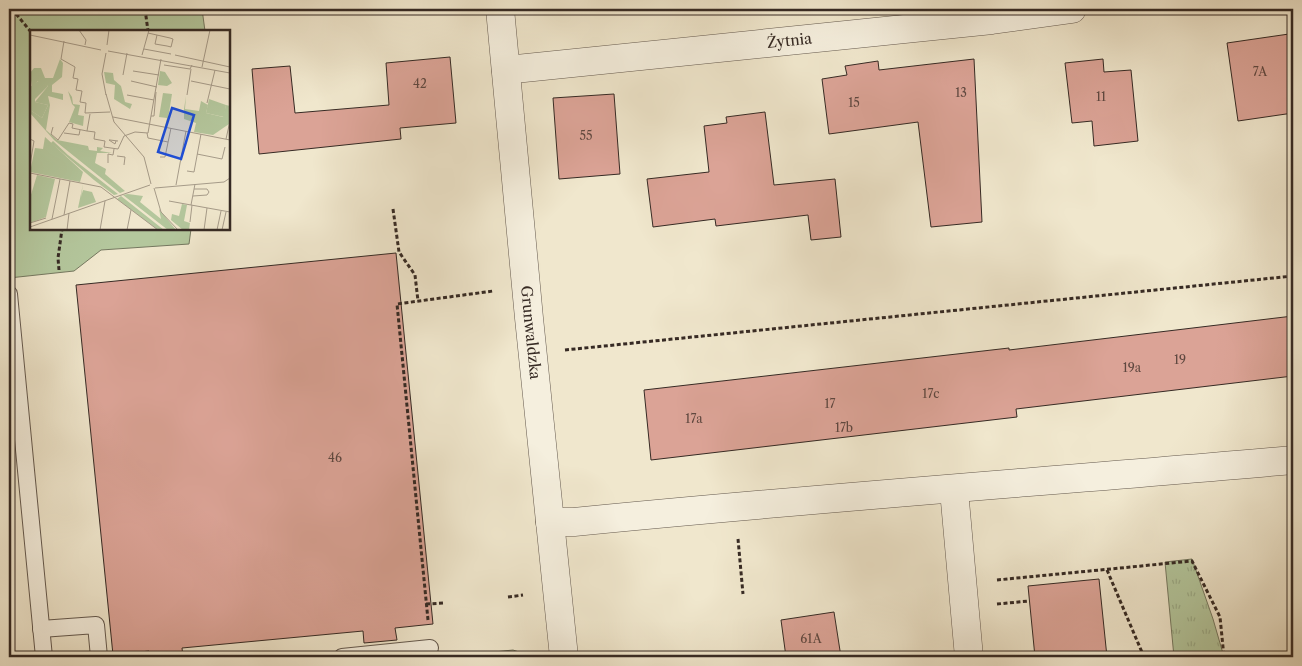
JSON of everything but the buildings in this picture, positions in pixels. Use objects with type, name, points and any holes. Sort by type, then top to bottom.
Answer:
[{"type":"street","name":"Grunwaldzka","points":[[500,9],[564,657]]},
{"type":"street","name":"Żytnia","points":[[506,70],[992,20],[1072,9]]},
{"type":"street","points":[[550,522],[574,522],[735,506],[954,490],[1293,460]]},
{"type":"street","points":[[954,490],[969,657]]},
{"type":"lane","points":[[9,294],[44,657]]},
{"type":"lane","points":[[41,629],[96,625],[99,657]]},
{"type":"lane","points":[[342,657],[430,648]]},
{"type":"path","points":[[12,9],[30,31]]},
{"type":"path","points":[[145,9],[148,30]]},
{"type":"path","points":[[393,209],[399,252],[415,275],[418,301]]},
{"type":"path","points":[[59,270],[58,258],[62,230]]},
{"type":"path","points":[[533,354],[1293,276]]},
{"type":"path","points":[[430,648],[397,304],[496,291]]},
{"type":"path","points":[[735,506],[743,594]]},
{"type":"path","points":[[994,580],[1192,561],[1220,616],[1224,657]]},
{"type":"path","points":[[1107,570],[1144,657]]},
{"type":"path","points":[[996,604],[1029,601]]},
{"type":"path","points":[[426,604],[444,603]]},
{"type":"green space","points":[[9,9],[202,9],[205,30],[30,30],[30,230],[191,230],[189,244],[101,250],[74,271],[9,278]]},
{"type":"green space","points":[[1192,559],[1224,657],[1174,657],[1165,562]]},
{"type":"green space","points":[[513,650],[519,652],[517,654],[519,657],[447,657]]}]
